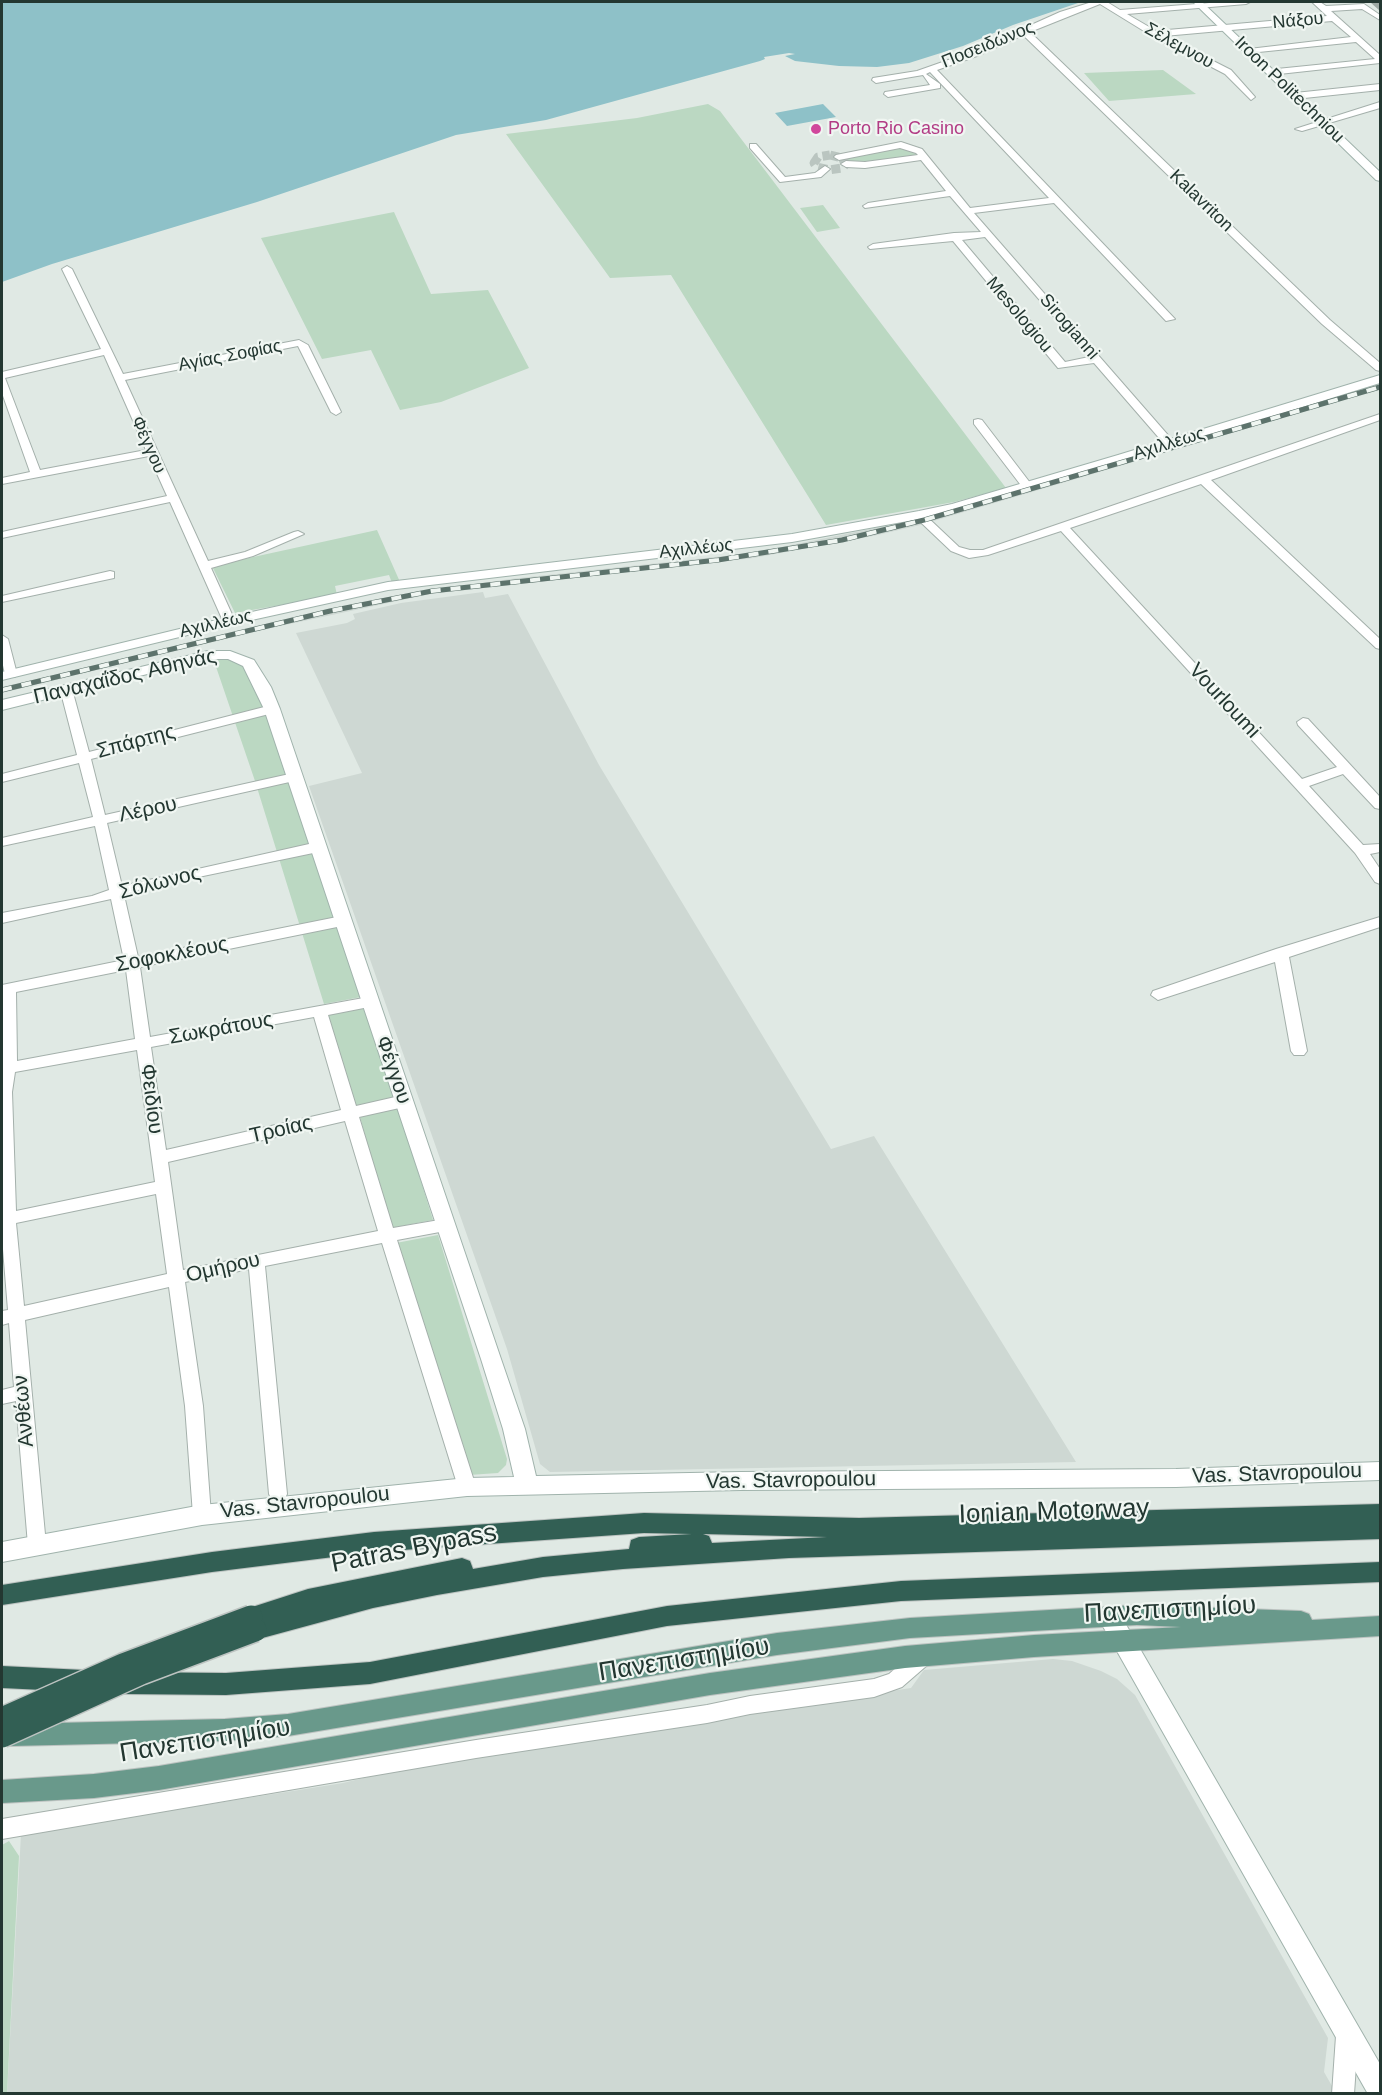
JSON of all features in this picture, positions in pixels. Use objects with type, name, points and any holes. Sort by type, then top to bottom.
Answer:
[{"type":"highway","name":"Ionian Motorway","points":[[859,1528],[1380,1514]]},
{"type":"highway","points":[[2,1595],[212,1562],[435,1537],[644,1523],[859,1528]]},
{"type":"highway","name":"Patras Bypass","points":[[2,1736],[308,1599],[489,1563],[666,1544],[766,1541],[859,1528]]},
{"type":"highway","name":"Ionian Motorway","points":[[729,1553],[789,1548],[1380,1529]]},
{"type":"highway","name":"Patras Bypass","points":[[2,1719],[123,1665],[253,1623],[493,1574],[623,1559],[729,1553]]},
{"type":"highway","points":[[2,1677],[226,1684],[336,1677],[446,1660],[667,1616],[901,1591],[1380,1572]]},
{"type":"main road","name":"Πανεπιστημίου","points":[[2,1736],[215,1731],[288,1725],[777,1644],[943,1625],[1108,1616],[1207,1616],[1380,1624]]},
{"type":"main road","name":"Πανεπιστημίου","points":[[2,1791],[94,1786],[171,1776],[689,1687],[925,1655],[1380,1624]]},
{"type":"street","name":"Σέλεμνου","points":[[1100,2],[1228,72],[1251,97]]},
{"type":"street","name":"Ποσειδώνος","points":[[876,80],[926,70],[974,54],[1024,31],[1100,2]]},
{"type":"street","points":[[1120,12],[1199,3],[1246,2]]},
{"type":"street","points":[[1316,2],[1380,60]]},
{"type":"street","name":"Iroon Politechniou","points":[[1199,3],[1380,178]]},
{"type":"street","points":[[1324,9],[1364,6],[1380,18]]},
{"type":"street","name":"Νάξου","points":[[1155,34],[1334,18]]},
{"type":"street","name":"Kalavriton","points":[[1024,31],[1326,322],[1380,368]]},
{"type":"street","points":[[1248,51],[1359,39]]},
{"type":"street","points":[[1270,72],[1380,60]]},
{"type":"street","points":[[888,94],[937,86],[926,70]]},
{"type":"street","points":[[926,70],[1156,302],[1170,319]]},
{"type":"street","points":[[1295,96],[1380,87]]},
{"type":"street","points":[[1299,129],[1380,105]]},
{"type":"street","points":[[904,145],[916,149],[924,157],[865,165],[842,161],[855,152],[904,145]]},
{"type":"street","points":[[753,146],[783,180],[818,175],[825,169]]},
{"type":"street","name":"Sirogianni","points":[[924,157],[951,193],[1170,444]]},
{"type":"street","points":[[868,206],[951,193]]},
{"type":"street","points":[[967,211],[1056,200]]},
{"type":"street","points":[[873,247],[954,236],[988,234]]},
{"type":"street","name":"Mesologiou","points":[[954,236],[1062,366],[1097,359]]},
{"type":"street","name":"Φέγγου","points":[[67,269],[107,351],[229,621]]},
{"type":"street","name":"Αγίας Σοφίας","points":[[118,378],[299,343],[303,345],[336,412]]},
{"type":"street","points":[[2,375],[107,351]]},
{"type":"street","name":"Αχιλλέως","points":[[6,675],[229,621],[415,581],[792,538],[919,515],[1170,444],[1380,379]]},
{"type":"street","points":[[2,380],[36,474]]},
{"type":"street","points":[[919,515],[955,549],[974,554],[1063,527],[1379,420]]},
{"type":"street","points":[[978,422],[1027,486]]},
{"type":"street","points":[[2,481],[151,452]]},
{"type":"street","points":[[1204,480],[1380,645]]},
{"type":"street","points":[[2,535],[172,498]]},
{"type":"street","name":"Vourloumi","points":[[1063,527],[1301,784],[1360,850],[1380,879]]},
{"type":"street","points":[[204,566],[249,554],[298,534]]},
{"type":"street","points":[[2,599],[110,576]]},
{"type":"street","points":[[2,639],[6,675]]},
{"type":"street","name":"Παναχαΐδος Αθηνάς","points":[[2,705],[213,654],[225,654],[247,661]]},
{"type":"street","name":"Φέγγου","points":[[247,661],[264,687],[272,709],[514,1429],[527,1485]]},
{"type":"street","name":"Φειδίου","points":[[66,689],[100,820],[132,963],[194,1407],[202,1515]]},
{"type":"street","name":"Σπάρτης","points":[[2,778],[272,709]]},
{"type":"street","points":[[1304,722],[1380,805]]},
{"type":"street","points":[[1301,784],[1346,768]]},
{"type":"street","name":"Λέρου","points":[[2,842],[294,777]]},
{"type":"street","name":"Σόλωνος","points":[[2,918],[94,900],[139,885],[318,847]]},
{"type":"street","points":[[1360,850],[1380,848]]},
{"type":"street","name":"Σοφοκλέους","points":[[5,989],[342,921]]},
{"type":"street","points":[[1158,995],[1380,922]]},
{"type":"street","points":[[1281,953],[1299,1051]]},
{"type":"street","name":"Ανθέων","points":[[5,989],[10,1055],[4,1068],[4,1219],[9,1316],[23,1392],[37,1545]]},
{"type":"street","name":"Σωκράτους","points":[[4,1068],[369,1002]]},
{"type":"street","points":[[320,1011],[387,1235],[467,1487]]},
{"type":"street","name":"Τροίας","points":[[159,1158],[404,1101]]},
{"type":"street","points":[[4,1219],[162,1187]]},
{"type":"street","name":"Ομήρου","points":[[9,1316],[256,1260],[445,1225]]},
{"type":"street","points":[[256,1260],[278,1494]]},
{"type":"street","points":[[2,1396],[23,1392]]},
{"type":"street","name":"Vas. Stavropoulou","points":[[2,1552],[202,1515],[467,1487],[1185,1477],[1380,1471]]},
{"type":"street","points":[[1108,1616],[1380,2089]]},
{"type":"street","points":[[2,1829],[476,1749],[706,1714],[750,1705],[874,1688],[895,1681],[925,1655]]},
{"type":"street","points":[[1343,2094],[1347,2030]]},
{"type":"shaded area","points":[[1380,384],[1380,389],[920,525],[873,536],[753,558],[430,594],[252,632],[2,693],[2,687],[389,597],[510,579],[752,553],[915,520]]},
{"type":"shaded area","points":[[483,592],[485,598],[508,594],[599,765],[831,1149],[874,1136],[1076,1462],[550,1472],[540,1464],[507,1349],[309,786],[362,773],[296,633],[347,623],[355,619],[353,614],[401,603]]},
{"type":"shaded area","points":[[1053,1659],[1072,1661],[1101,1671],[1117,1679],[1135,1695],[1328,2038],[1324,2072],[1336,2093],[7,2094],[21,1834],[343,1783],[458,1755],[911,1688],[924,1670]]},
{"type":"green space","points":[[1163,70],[1196,94],[1109,101],[1084,73]]},
{"type":"green space","points":[[708,104],[720,111],[1006,488],[954,502],[826,525],[671,275],[610,278],[506,134],[637,118]]},
{"type":"green space","points":[[904,145],[924,157],[887,163],[846,162],[842,158]]},
{"type":"green space","points":[[823,205],[840,228],[817,232],[800,208]]},
{"type":"green space","points":[[394,212],[431,294],[488,290],[529,368],[441,402],[400,410],[371,350],[322,359],[261,238]]},
{"type":"green space","points":[[377,530],[400,582],[392,583],[389,575],[335,586],[337,595],[235,613],[212,566]]},
{"type":"green space","points":[[213,658],[240,660],[258,688],[361,997],[324,1004],[255,781]]},
{"type":"green space","points":[[363,1007],[395,1098],[355,1108],[325,1015]]},
{"type":"green space","points":[[398,1108],[433,1220],[391,1228],[360,1117]]},
{"type":"green space","points":[[438,1235],[507,1459],[506,1465],[498,1473],[469,1475],[396,1243]]},
{"type":"green space","points":[[9,1841],[19,1856],[7,2093],[2,2094],[2,1845]]},
{"type":"water","points":[[2,2],[1081,2],[1013,25],[963,46],[909,63],[877,67],[839,66],[795,61],[785,56],[795,54],[789,53],[764,57],[765,59],[760,61],[546,120],[456,135],[257,202],[52,264],[2,282]]},
{"type":"water","points":[[823,104],[836,117],[787,126],[775,113]]},
{"type":"tunnel","points":[[830,155],[842,158],[846,164],[842,168],[829,170],[817,167],[814,163],[818,157],[830,155]]},
{"type":"railway","points":[[2,690],[330,611],[432,591],[718,560],[842,540],[924,520],[1380,387]]},
{"type":"place","name":"Porto Rio Casino","points":[[816,129]]}]
